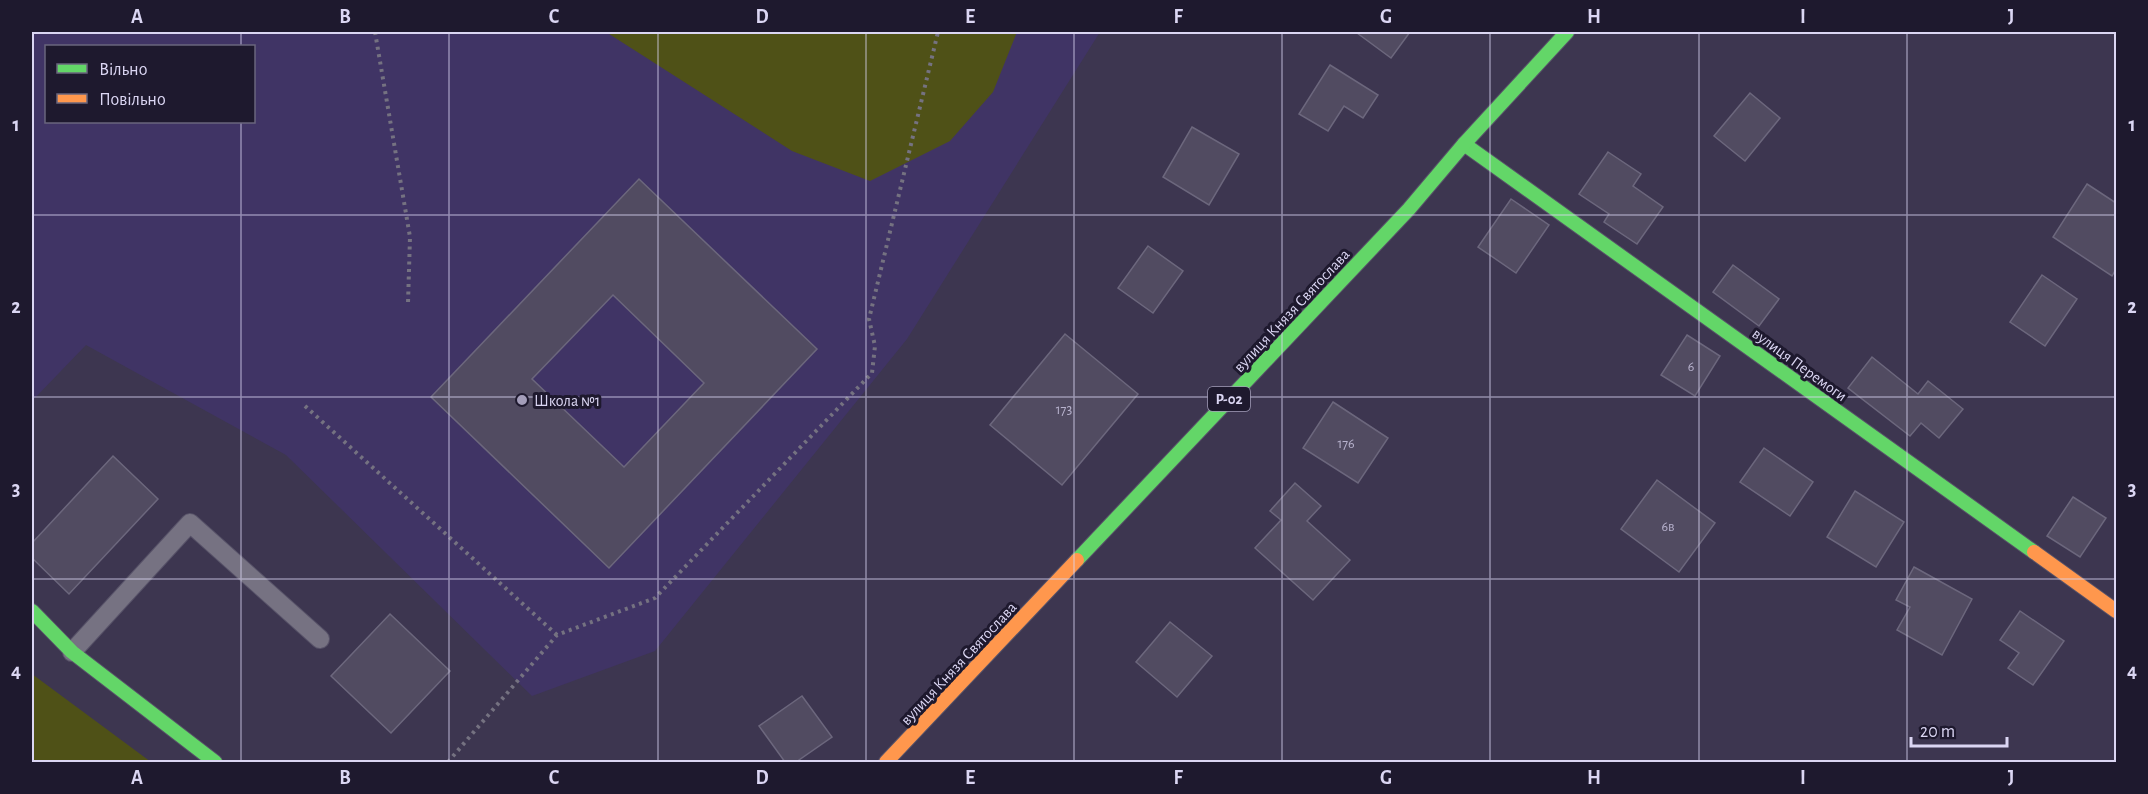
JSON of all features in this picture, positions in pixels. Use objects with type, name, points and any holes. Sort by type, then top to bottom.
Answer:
[{"type":"street","name":"вулиця Князя Святослава","points":[[885,762],[1409,209],[1464,144],[1567,32]]},
{"type":"street","name":"вулиця Перемоги","points":[[1464,144],[2116,610]]},
{"type":"street","points":[[32,611],[72,652],[215,762]]},
{"type":"lane","points":[[72,652],[190,523],[320,639]]},
{"type":"path","points":[[375,32],[410,237],[408,303]]},
{"type":"path","points":[[448,762],[557,635],[655,598],[872,373],[876,346],[869,319],[938,32]]},
{"type":"path","points":[[305,406],[557,635]]},
{"type":"shaded area","name":"Школа №1","points":[[32,32],[1100,32],[907,339],[655,651],[532,696],[286,455],[86,345],[32,401]]},
{"type":"shaded area","points":[[606,32],[1017,32],[993,92],[950,141],[870,181],[792,151]]},
{"type":"shaded area","points":[[32,674],[151,762],[32,762]]},
{"type":"building","points":[[1358,32],[1410,32],[1391,58]]},
{"type":"building","points":[[1330,65],[1378,95],[1363,118],[1344,106],[1328,131],[1299,114]]},
{"type":"building","points":[[1750,93],[1780,118],[1745,161],[1714,136]]},
{"type":"building","points":[[1192,127],[1239,154],[1209,205],[1163,177]]},
{"type":"building","points":[[1608,152],[1641,174],[1633,186],[1663,207],[1637,244],[1604,222],[1609,214],[1579,194]]},
{"type":"building","points":[[639,179],[817,349],[609,568],[431,397]],"holes":[[[613,295],[704,383],[624,467],[532,379]]]},
{"type":"building","points":[[2087,184],[2116,203],[2116,269],[2112,276],[2053,237]]},
{"type":"building","points":[[1511,199],[1549,225],[1516,273],[1478,247]]},
{"type":"building","points":[[1148,246],[1183,271],[1153,313],[1118,288]]},
{"type":"building","points":[[1733,265],[1779,299],[1759,326],[1713,292]]},
{"type":"building","points":[[2042,275],[2077,299],[2045,346],[2010,322]]},
{"type":"building","points":[[1065,334],[1138,394],[1062,485],[990,425]]},
{"type":"building","points":[[1687,335],[1720,356],[1695,396],[1661,375]]},
{"type":"building","points":[[1872,357],[1918,394],[1928,381],[1963,409],[1939,438],[1921,423],[1910,436],[1848,388]]},
{"type":"building","points":[[1333,402],[1388,438],[1358,483],[1303,448]]},
{"type":"building","points":[[1764,448],[1813,482],[1790,516],[1740,482]]},
{"type":"building","points":[[113,456],[158,499],[69,594],[32,558],[32,543]]},
{"type":"building","points":[[1657,480],[1715,523],[1679,572],[1621,529]]},
{"type":"building","points":[[1295,483],[1321,506],[1307,521],[1350,560],[1313,600],[1255,548],[1281,520],[1270,511]]},
{"type":"building","points":[[1855,491],[1904,522],[1876,567],[1827,537]]},
{"type":"building","points":[[2073,497],[2106,518],[2080,557],[2047,536]]},
{"type":"building","points":[[1914,567],[1972,599],[1942,655],[1897,630],[1910,607],[1896,600]]},
{"type":"building","points":[[2020,611],[2064,641],[2033,685],[2008,668],[2019,653],[2000,640]]},
{"type":"building","points":[[390,614],[450,671],[391,733],[331,676]]},
{"type":"building","points":[[1170,622],[1212,656],[1177,697],[1136,662]]},
{"type":"building","points":[[802,696],[832,737],[796,762],[785,762],[759,726]]},
{"type":"traffic: fast","points":[[1077,560],[1409,209],[1464,144],[1567,32]]},
{"type":"traffic: fast","points":[[1464,144],[2034,552]]},
{"type":"traffic: fast","points":[[32,611],[72,652],[215,762]]},
{"type":"traffic: slow","points":[[2034,552],[2116,611]]},
{"type":"traffic: slow","points":[[886,762],[1077,560]]},
{"type":"place","name":"Школа №1","points":[[522,400]]}]
